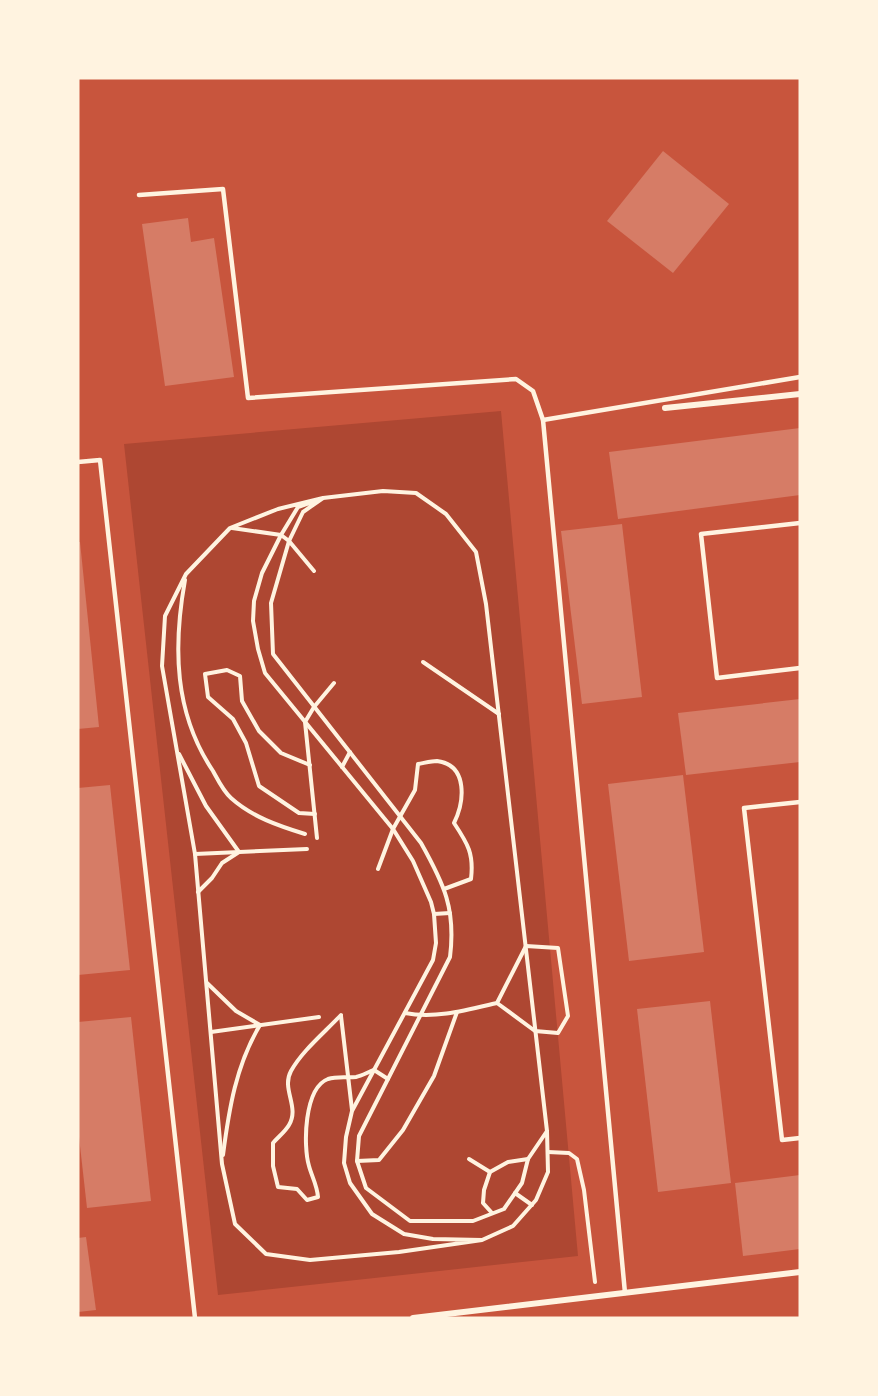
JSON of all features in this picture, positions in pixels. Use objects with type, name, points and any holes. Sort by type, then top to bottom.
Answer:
[{"type":"street","points":[[665,408],[800,394]]},
{"type":"street","points":[[413,1318],[800,1272]]},
{"type":"lane","points":[[140,195],[223,189],[248,398],[516,379],[533,391],[543,420],[625,1293]]},
{"type":"lane","points":[[543,420],[800,377]]},
{"type":"lane","points":[[78,462],[100,460],[195,1318]]},
{"type":"lane","points":[[800,523],[701,534],[717,678],[800,668]]},
{"type":"lane","points":[[800,802],[744,808],[782,1140],[800,1138]]},
{"type":"path","points":[[383,490],[416,493],[446,514],[476,552],[486,604],[526,945],[547,1131],[548,1172],[536,1200],[513,1226],[482,1240],[399,1252],[310,1260],[266,1254],[235,1224],[222,1164],[195,854],[162,666],[165,616],[186,574],[230,528],[279,509],[323,498],[383,490]]},
{"type":"path","points":[[323,498],[298,507],[262,573],[254,602],[253,621],[265,673],[393,829],[413,861],[431,902],[436,943],[433,960],[352,1111],[346,1137],[344,1163],[350,1183],[372,1214],[404,1233],[433,1239],[482,1240]]},
{"type":"path","points":[[323,498],[303,512],[289,541],[271,603],[273,654],[421,843],[444,889],[453,932],[450,957],[359,1136],[357,1161],[366,1188],[410,1221],[473,1221],[504,1209],[522,1183],[528,1159],[547,1131]]},
{"type":"path","points":[[230,528],[281,535],[289,541],[314,571]]},
{"type":"path","points":[[186,574],[179,614],[178,680],[185,714],[204,759],[230,797],[269,823],[305,834]]},
{"type":"path","points":[[423,662],[499,715]]},
{"type":"path","points":[[310,765],[281,753],[259,731],[242,700],[240,676],[227,670],[205,674],[208,697],[233,719],[246,743],[258,786],[299,813],[315,814]]},
{"type":"path","points":[[317,838],[305,722],[314,706],[334,682]]},
{"type":"path","points":[[177,751],[206,806],[238,852]]},
{"type":"path","points":[[342,767],[350,752]]},
{"type":"path","points":[[378,869],[393,829],[415,790],[418,764],[437,761],[453,767],[462,782],[460,811],[454,823],[469,846],[473,863],[471,879],[444,889]]},
{"type":"path","points":[[195,854],[307,849]]},
{"type":"path","points":[[198,892],[222,863],[238,852]]},
{"type":"path","points":[[434,914],[450,913]]},
{"type":"path","points":[[497,1004],[526,945]]},
{"type":"path","points":[[405,1013],[420,1016],[497,1004],[535,1031],[558,1033],[568,1016],[558,948],[526,945]]},
{"type":"path","points":[[206,983],[236,1011],[260,1025]]},
{"type":"path","points":[[357,1161],[379,1160],[403,1130],[434,1076],[457,1012]]},
{"type":"path","points":[[352,1111],[348,1076],[340,1016],[289,1073],[288,1090],[294,1104],[290,1125],[273,1143],[273,1166],[278,1186],[297,1190],[307,1200],[318,1197],[317,1185],[309,1167],[306,1143],[308,1117],[315,1091],[326,1080],[348,1076],[356,1077],[374,1070]]},
{"type":"path","points":[[211,1032],[319,1017]]},
{"type":"path","points":[[222,1164],[227,1124],[238,1073],[248,1046],[260,1025]]},
{"type":"path","points":[[374,1070],[388,1079]]},
{"type":"path","points":[[548,1152],[569,1153],[577,1159],[584,1190],[596,1296]]},
{"type":"path","points":[[469,1159],[490,1172]]},
{"type":"path","points":[[492,1213],[483,1203],[484,1190],[490,1172],[508,1162],[528,1159]]},
{"type":"path","points":[[514,1193],[532,1205]]},
{"type":"shaded area","points":[[501,411],[578,1256],[218,1295],[124,444]]},
{"type":"building","points":[[663,151],[729,204],[673,273],[607,221]]},
{"type":"building","points":[[188,218],[191,242],[214,238],[234,377],[165,386],[142,224]]},
{"type":"building","points":[[800,428],[800,495],[618,519],[609,452]]},
{"type":"building","points":[[622,524],[642,697],[582,704],[561,531]]},
{"type":"building","points":[[78,542],[80,542],[99,727],[78,729]]},
{"type":"building","points":[[800,699],[800,762],[686,775],[678,713]]},
{"type":"building","points":[[683,775],[704,952],[629,961],[608,784]]},
{"type":"building","points":[[110,785],[130,970],[78,975],[78,788]]},
{"type":"building","points":[[710,1001],[731,1183],[658,1192],[637,1009]]},
{"type":"building","points":[[131,1017],[151,1201],[87,1208],[78,1128],[78,1022]]},
{"type":"building","points":[[800,1175],[800,1249],[743,1256],[735,1183]]},
{"type":"building","points":[[86,1237],[96,1310],[78,1312],[78,1238]]}]
